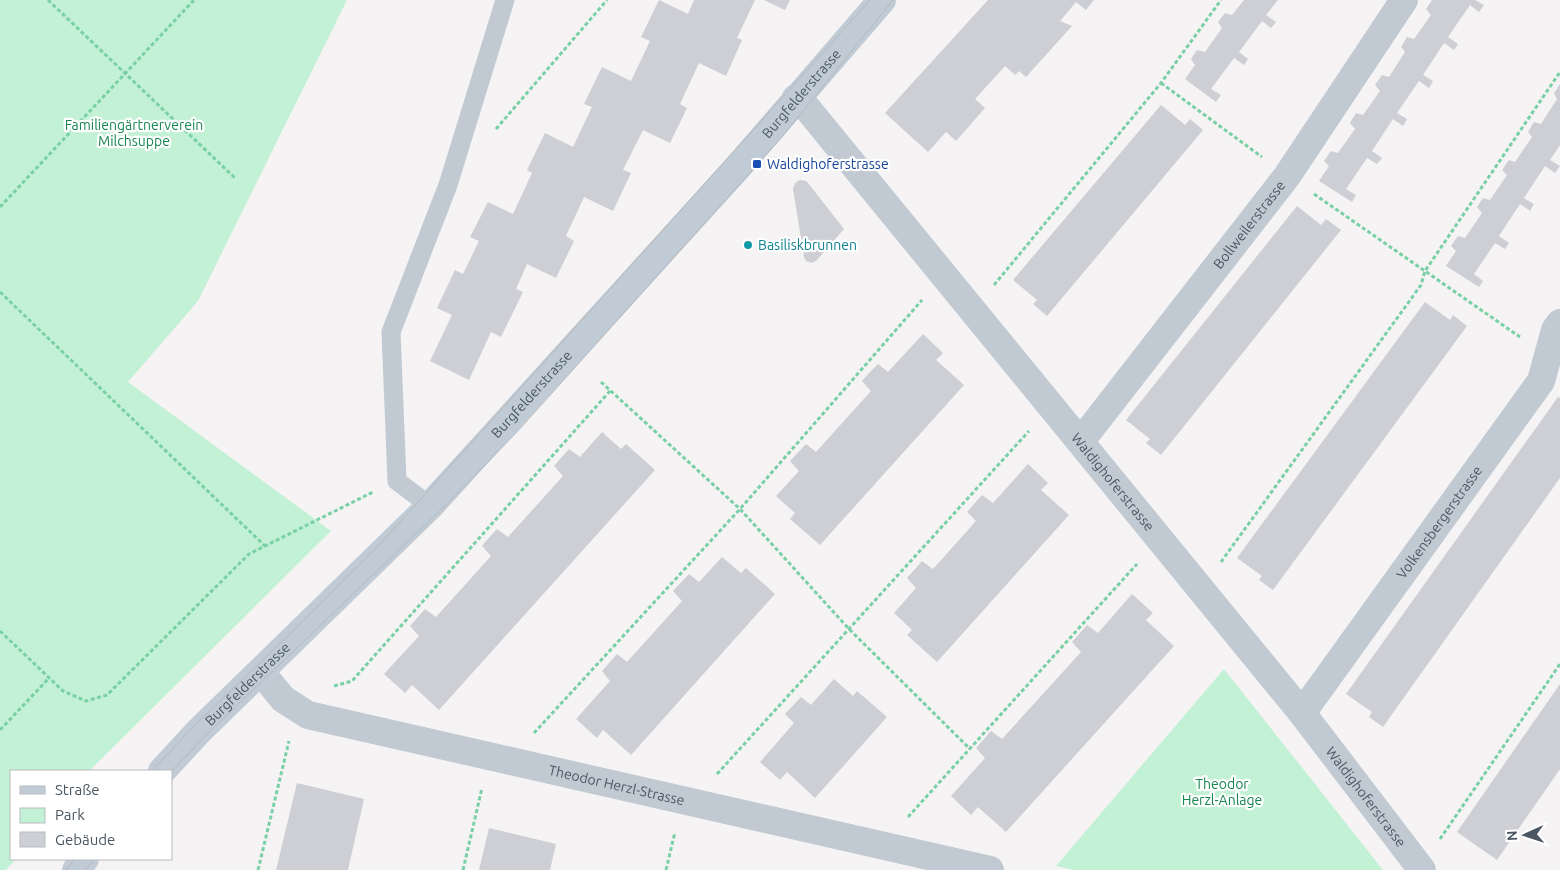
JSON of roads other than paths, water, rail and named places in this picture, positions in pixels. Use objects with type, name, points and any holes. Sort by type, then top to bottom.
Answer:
[{"type":"main road","name":"Burgfelderstrasse","points":[[163,770],[199,730],[261,672],[430,506],[738,167],[882,0]]},
{"type":"main road","points":[[76,870],[84,860]]},
{"type":"street","name":"Bollweilerstrasse","points":[[1081,441],[1288,176],[1404,0]]},
{"type":"street","name":"Waldighoferstrasse","points":[[796,98],[1160,538],[1302,713],[1418,864]]},
{"type":"street","name":"Volkensbergerstrasse","points":[[1302,713],[1541,381],[1555,330],[1560,323]]},
{"type":"street","name":"Theodor Herzl-Strasse","points":[[261,672],[283,698],[308,715],[990,870]]},
{"type":"lane","points":[[430,506],[397,481],[391,332],[448,185],[505,0]]},
{"type":"tram line","points":[[153,770],[194,726],[382,542],[870,0]]},
{"type":"tram line","points":[[172,771],[205,736],[449,502],[517,432],[782,137],[893,0]]},
{"type":"tram line","points":[[66,870],[74,860]]},
{"type":"tram line","points":[[85,870],[94,860]]},
{"type":"place","name":"Waldighoferstrasse","points":[[757,164]]},
{"type":"place","name":"Basiliskbrunnen","points":[[748,245]]},
{"type":"park label","name":"Familiengärtnerverein Milchsuppe","points":[[134,134]]},
{"type":"park label","name":"Theodor Herzl-Anlage","points":[[1222,792]]}]
